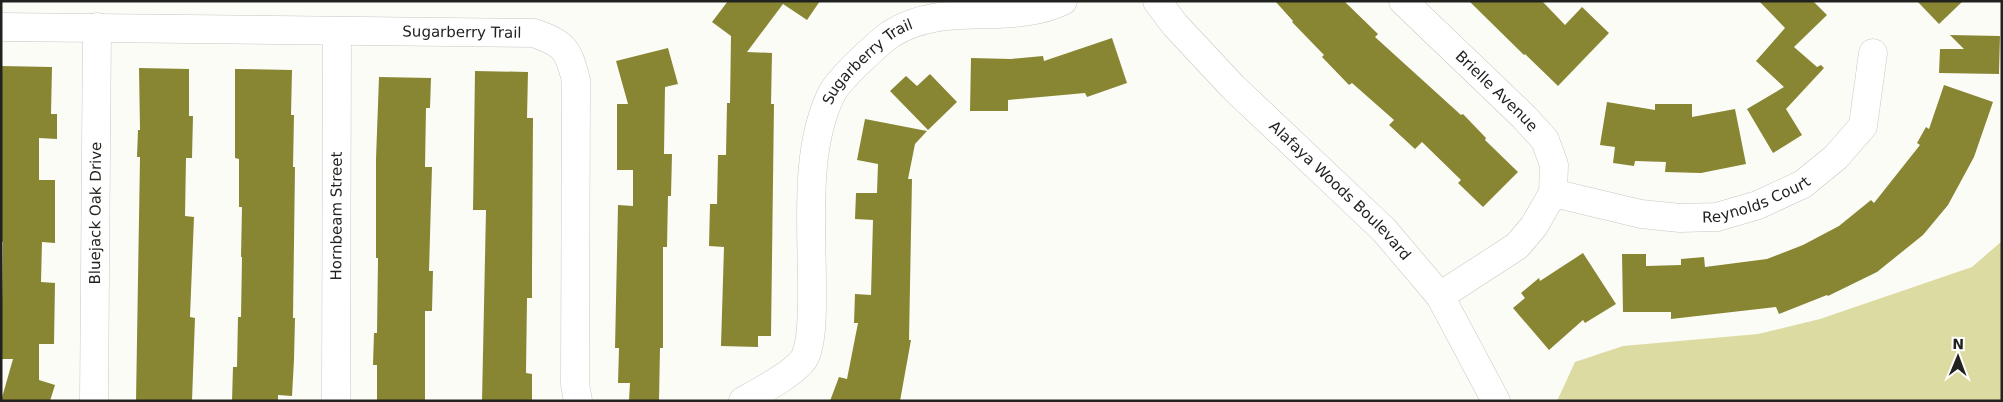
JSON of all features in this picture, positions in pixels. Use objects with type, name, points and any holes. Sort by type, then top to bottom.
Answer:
[{"type":"street","name":"Sugarberry Trail","points":[[744,401],[783,378],[804,358],[812,324],[812,165],[819,127],[832,91],[855,67],[892,34],[925,19],[963,13],[1015,13],[1051,7],[1063,1]]},
{"type":"street","name":"Alafaya Woods Boulevard","points":[[1157,1],[1175,25],[1233,87],[1384,230],[1440,296],[1496,401]]},
{"type":"street","name":"Brielle Avenue","points":[[1403,1],[1524,117],[1544,140],[1554,165],[1553,193],[1534,226],[1517,246],[1440,296]]},
{"type":"street","name":"Sugarberry Trail","points":[[1,27],[534,33],[554,40],[569,55],[576,80],[575,384],[578,401]]},
{"type":"street","name":"Bluejack Oak Drive","points":[[94,401],[97,27]]},
{"type":"street","name":"Hornbeam Street","points":[[336,401],[337,31]]},
{"type":"street","name":"Reynolds Court","points":[[1553,193],[1642,214],[1680,218],[1717,217],[1758,205],[1803,184],[1836,157],[1863,126],[1873,53]]},
{"type":"green space","points":[[2002,241],[2002,401],[1557,401],[1575,362],[1623,346],[1758,334],[1820,319],[1972,267]]},
{"type":"building","points":[[728,1],[820,1],[807,20],[783,4],[747,52],[772,53],[771,104],[774,104],[771,336],[758,336],[758,347],[721,346],[724,247],[709,246],[710,204],[717,204],[718,155],[726,155],[727,103],[730,103],[731,36],[712,22]]},
{"type":"building","points":[[1275,1],[1344,1],[1378,34],[1375,37],[1461,115],[1463,114],[1486,138],[1485,140],[1518,172],[1483,207],[1458,183],[1461,180],[1422,142],[1415,149],[1389,125],[1394,120],[1352,83],[1349,85],[1322,57],[1324,55],[1292,22]]},
{"type":"building","points":[[1469,1],[1542,1],[1565,25],[1582,7],[1609,33],[1558,86]]},
{"type":"building","points":[[1759,1],[1813,1],[1827,15],[1794,47],[1817,67],[1821,65],[1824,68],[1786,109],[1802,135],[1773,153],[1747,109],[1784,87],[1756,61],[1785,28]]},
{"type":"building","points":[[1917,1],[1963,1],[1939,24]]},
{"type":"building","points":[[1950,35],[2000,36],[1999,74],[1939,73],[1940,49],[1964,49]]},
{"type":"building","points":[[1112,38],[1127,83],[1087,97],[1085,93],[1008,100],[1008,111],[970,111],[971,58],[1011,59],[1043,56],[1044,61]]},
{"type":"building","points":[[668,48],[678,84],[665,87],[664,154],[672,154],[671,196],[668,196],[667,247],[663,247],[663,348],[660,348],[659,400],[629,400],[630,383],[618,383],[619,348],[615,348],[618,205],[633,206],[633,170],[617,170],[617,104],[628,104],[616,61]]},
{"type":"building","points":[[1,66],[52,67],[51,114],[57,114],[57,139],[39,138],[39,180],[55,180],[55,243],[42,242],[41,282],[55,283],[54,344],[39,344],[39,380],[55,385],[50,401],[1,401],[13,359],[1,359],[3,242],[1,242]]},
{"type":"building","points":[[139,68],[189,69],[189,116],[193,116],[192,158],[186,158],[185,216],[194,217],[190,317],[195,318],[192,401],[136,401],[140,157],[137,157],[138,130],[140,130]]},
{"type":"building","points":[[235,69],[292,70],[291,115],[294,115],[293,167],[295,167],[294,360],[292,396],[278,395],[278,401],[232,401],[233,367],[237,367],[238,317],[241,317],[242,257],[242,207],[239,207],[239,159],[235,158]]},
{"type":"building","points":[[475,71],[528,72],[527,118],[533,118],[532,298],[527,298],[526,373],[532,374],[532,401],[482,401],[486,210],[473,210]]},
{"type":"building","points":[[930,74],[957,102],[928,130],[890,91],[906,76],[917,86]]},
{"type":"building","points":[[379,77],[431,78],[430,108],[426,108],[425,167],[432,167],[429,271],[433,271],[432,311],[425,311],[425,401],[377,401],[377,365],[373,365],[374,333],[377,333],[376,159]]},
{"type":"building","points":[[1944,85],[1993,102],[1974,157],[1948,205],[1923,235],[1877,272],[1828,296],[1779,314],[1776,307],[1671,319],[1671,312],[1623,312],[1622,254],[1646,254],[1646,266],[1681,265],[1681,259],[1704,257],[1705,267],[1767,259],[1803,245],[1839,226],[1871,200],[1874,203],[1920,145],[1917,143],[1926,127],[1929,129]]},
{"type":"building","points":[[1607,102],[1655,110],[1655,104],[1692,104],[1692,117],[1735,109],[1746,164],[1701,173],[1665,172],[1666,162],[1635,161],[1634,166],[1613,163],[1615,147],[1600,145]]},
{"type":"building","points":[[865,119],[927,131],[915,144],[908,179],[912,179],[909,340],[911,340],[900,401],[830,401],[839,377],[847,379],[858,323],[854,323],[855,294],[871,295],[873,220],[855,219],[856,193],[877,193],[878,164],[857,160]]},
{"type":"building","points":[[1583,253],[1616,304],[1585,323],[1583,320],[1549,350],[1513,308],[1525,298],[1521,293],[1539,278],[1540,281]]}]
